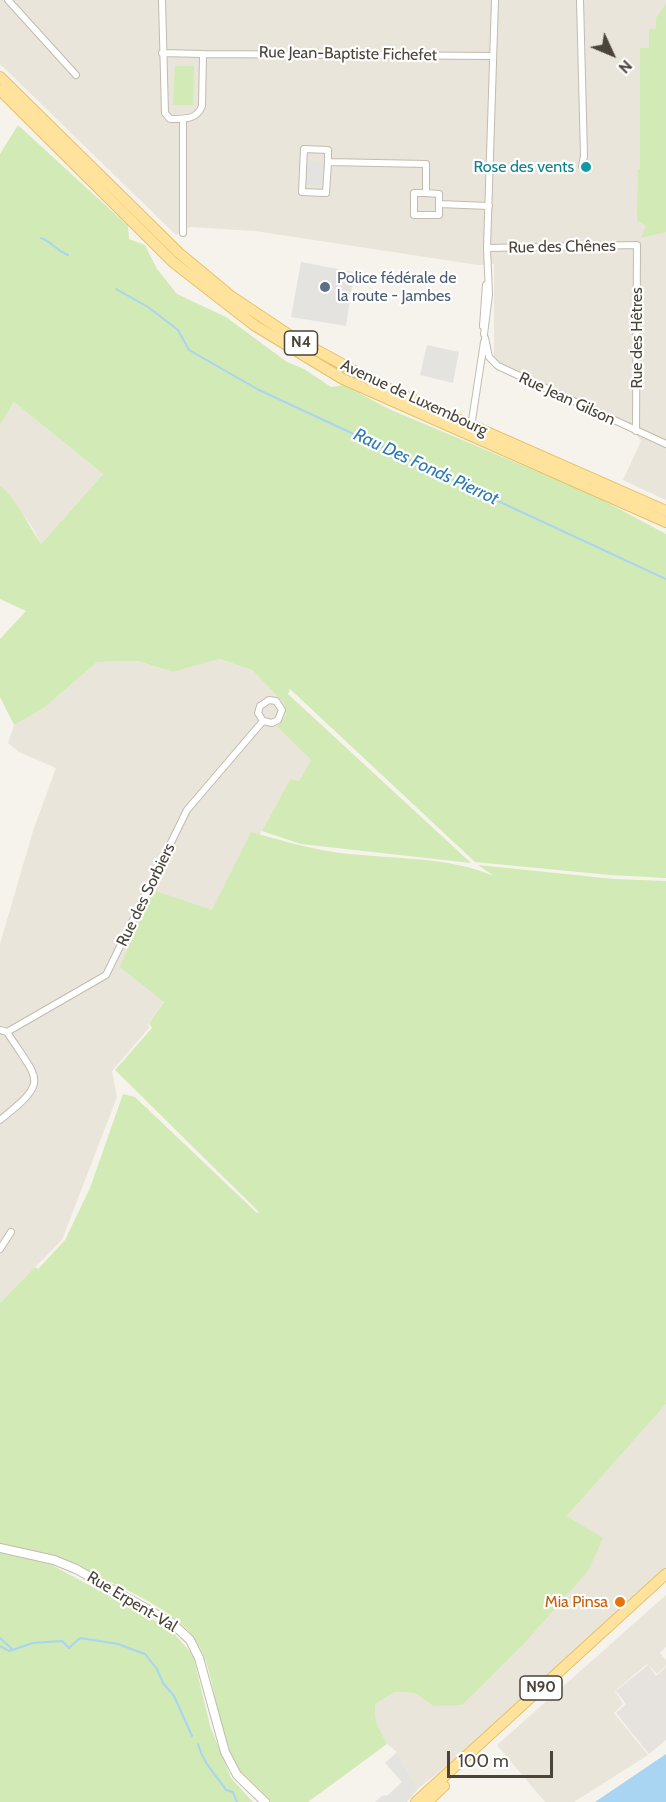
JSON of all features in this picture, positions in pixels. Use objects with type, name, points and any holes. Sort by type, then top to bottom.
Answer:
[{"type":"main road","name":"Avenue de Luxembourg","points":[[0,77],[178,253],[239,302],[289,335],[348,369],[470,430],[666,522]]},
{"type":"main road","name":"Avenue de Luxembourg","points":[[0,90],[173,262],[226,306],[284,345],[344,379],[666,511]]},
{"type":"main road","name":"N90","points":[[416,1802],[666,1575]]},
{"type":"main road","name":"N90","points":[[427,1802],[666,1584]]},
{"type":"street","points":[[8,0],[76,75]]},
{"type":"street","points":[[162,0],[165,113],[170,119],[192,118],[201,110],[203,54]]},
{"type":"street","points":[[470,430],[485,336],[482,316],[487,273],[495,0]]},
{"type":"street","points":[[580,0],[584,156],[582,166]]},
{"type":"street","name":"Rue Jean-Baptiste Fichefet","points":[[162,53],[493,56]]},
{"type":"street","points":[[183,119],[183,233]]},
{"type":"street","points":[[304,149],[328,150],[328,162],[326,193],[302,192],[304,149]]},
{"type":"street","points":[[328,162],[426,164],[426,193]]},
{"type":"street","points":[[414,193],[439,194],[439,204],[439,215],[414,215],[414,193]]},
{"type":"street","points":[[439,204],[489,206]]},
{"type":"street","name":"Rue des Chênes","points":[[487,249],[637,245]]},
{"type":"street","name":"Rue des Hêtres","points":[[636,431],[637,245]]},
{"type":"street","name":"Rue Jean Gilson","points":[[485,336],[489,357],[498,366],[666,444]]},
{"type":"street","name":"Rue des Sorbiers","points":[[3,1031],[106,975],[188,810],[263,721]]},
{"type":"street","points":[[0,1120],[29,1097],[34,1087],[34,1074],[3,1031]]},
{"type":"street","points":[[0,1249],[11,1232]]},
{"type":"street","name":"Rue Erpent-Val","points":[[0,1548],[54,1560],[76,1569],[172,1623],[190,1640],[199,1658],[225,1752],[237,1775],[265,1802]]},
{"type":"shaded area","points":[[0,0],[666,0],[666,500],[623,480],[641,441],[628,422],[501,365],[494,357],[494,264],[478,265],[255,231],[190,227],[176,235],[0,64]]},
{"type":"shaded area","points":[[307,161],[324,162],[323,185],[306,185]]},
{"type":"shaded area","points":[[301,262],[354,272],[346,326],[291,317]]},
{"type":"shaded area","points":[[427,345],[459,352],[453,383],[420,375]]},
{"type":"shaded area","points":[[14,402],[103,474],[41,544],[33,528],[0,485],[0,425]]},
{"type":"shaded area","points":[[218,659],[252,670],[284,703],[286,715],[277,727],[311,760],[299,781],[290,779],[262,831],[212,910],[152,891],[164,1001],[148,1024],[149,1028],[112,1071],[117,1097],[62,1240],[0,1303],[0,944],[33,831],[56,768],[19,752],[8,743],[14,725],[44,708],[97,662],[138,661],[173,672]]},
{"type":"shaded area","points":[[666,1404],[666,1568],[487,1732],[418,1789],[397,1752],[387,1744],[376,1722],[375,1704],[395,1692],[415,1693],[433,1706],[493,1674],[520,1648],[602,1538],[567,1516]]},
{"type":"shaded area","points":[[666,1595],[666,1647],[660,1653],[666,1660],[666,1666],[657,1674],[647,1664],[615,1691],[623,1704],[614,1713],[648,1755],[574,1802],[545,1802],[497,1745]]},
{"type":"shaded area","points":[[648,1665],[656,1676],[666,1667],[666,1740],[649,1754],[616,1713],[626,1704],[616,1691]]},
{"type":"shaded area","points":[[397,1752],[418,1789],[407,1802],[375,1802],[382,1796],[388,1795],[402,1782],[385,1763]]},
{"type":"green space","points":[[666,4],[666,232],[641,238],[646,226],[637,220],[638,169],[640,169],[640,48],[649,48],[649,29],[656,29],[656,18]]},
{"type":"green space","points":[[175,66],[194,66],[193,105],[173,105]]},
{"type":"green space","points":[[18,125],[128,226],[129,239],[145,245],[157,269],[177,294],[226,317],[287,362],[304,369],[331,387],[344,385],[389,409],[595,496],[666,534],[666,878],[475,862],[290,689],[288,694],[471,863],[301,844],[262,831],[290,779],[299,781],[311,760],[277,727],[286,715],[284,703],[252,670],[219,659],[173,672],[138,661],[97,662],[44,708],[14,725],[0,697],[0,639],[26,611],[0,599],[0,485],[13,499],[41,544],[103,474],[14,402],[0,425],[0,154]]},
{"type":"green space","points":[[251,832],[324,851],[441,862],[460,865],[494,876],[478,865],[614,879],[666,881],[666,1404],[567,1516],[603,1538],[588,1571],[520,1648],[462,1705],[433,1706],[415,1693],[395,1692],[375,1704],[376,1722],[387,1744],[308,1802],[271,1802],[241,1773],[226,1743],[203,1654],[195,1639],[184,1626],[169,1614],[130,1592],[53,1556],[52,1565],[170,1629],[193,1655],[210,1726],[231,1778],[253,1802],[0,1802],[0,1303],[35,1267],[38,1269],[65,1240],[90,1188],[123,1094],[135,1097],[257,1213],[259,1212],[115,1070],[152,1028],[149,1023],[164,1002],[120,967],[153,890],[212,910]]},
{"type":"water","points":[[666,1754],[666,1802],[595,1802]]},
{"type":"waterway","points":[[41,238],[68,255]]},
{"type":"waterway","name":"Rau Des Fonds Pierrot","points":[[116,289],[148,307],[178,330],[189,350],[259,390],[666,579]]},
{"type":"waterway","points":[[0,1638],[13,1650]]},
{"type":"waterway","points":[[0,1646],[9,1651],[33,1643],[62,1641],[69,1648],[80,1638],[118,1644],[145,1654],[174,1696],[192,1736]]},
{"type":"waterway","points":[[198,1744],[210,1769],[226,1790],[233,1792],[237,1802]]},
{"type":"place","name":"Rose des vents","points":[[586,167]]},
{"type":"place","name":"Police fédérale de la route - Jambes","points":[[325,287]]},
{"type":"place","name":"Mia Pinsa","points":[[620,1602]]}]
